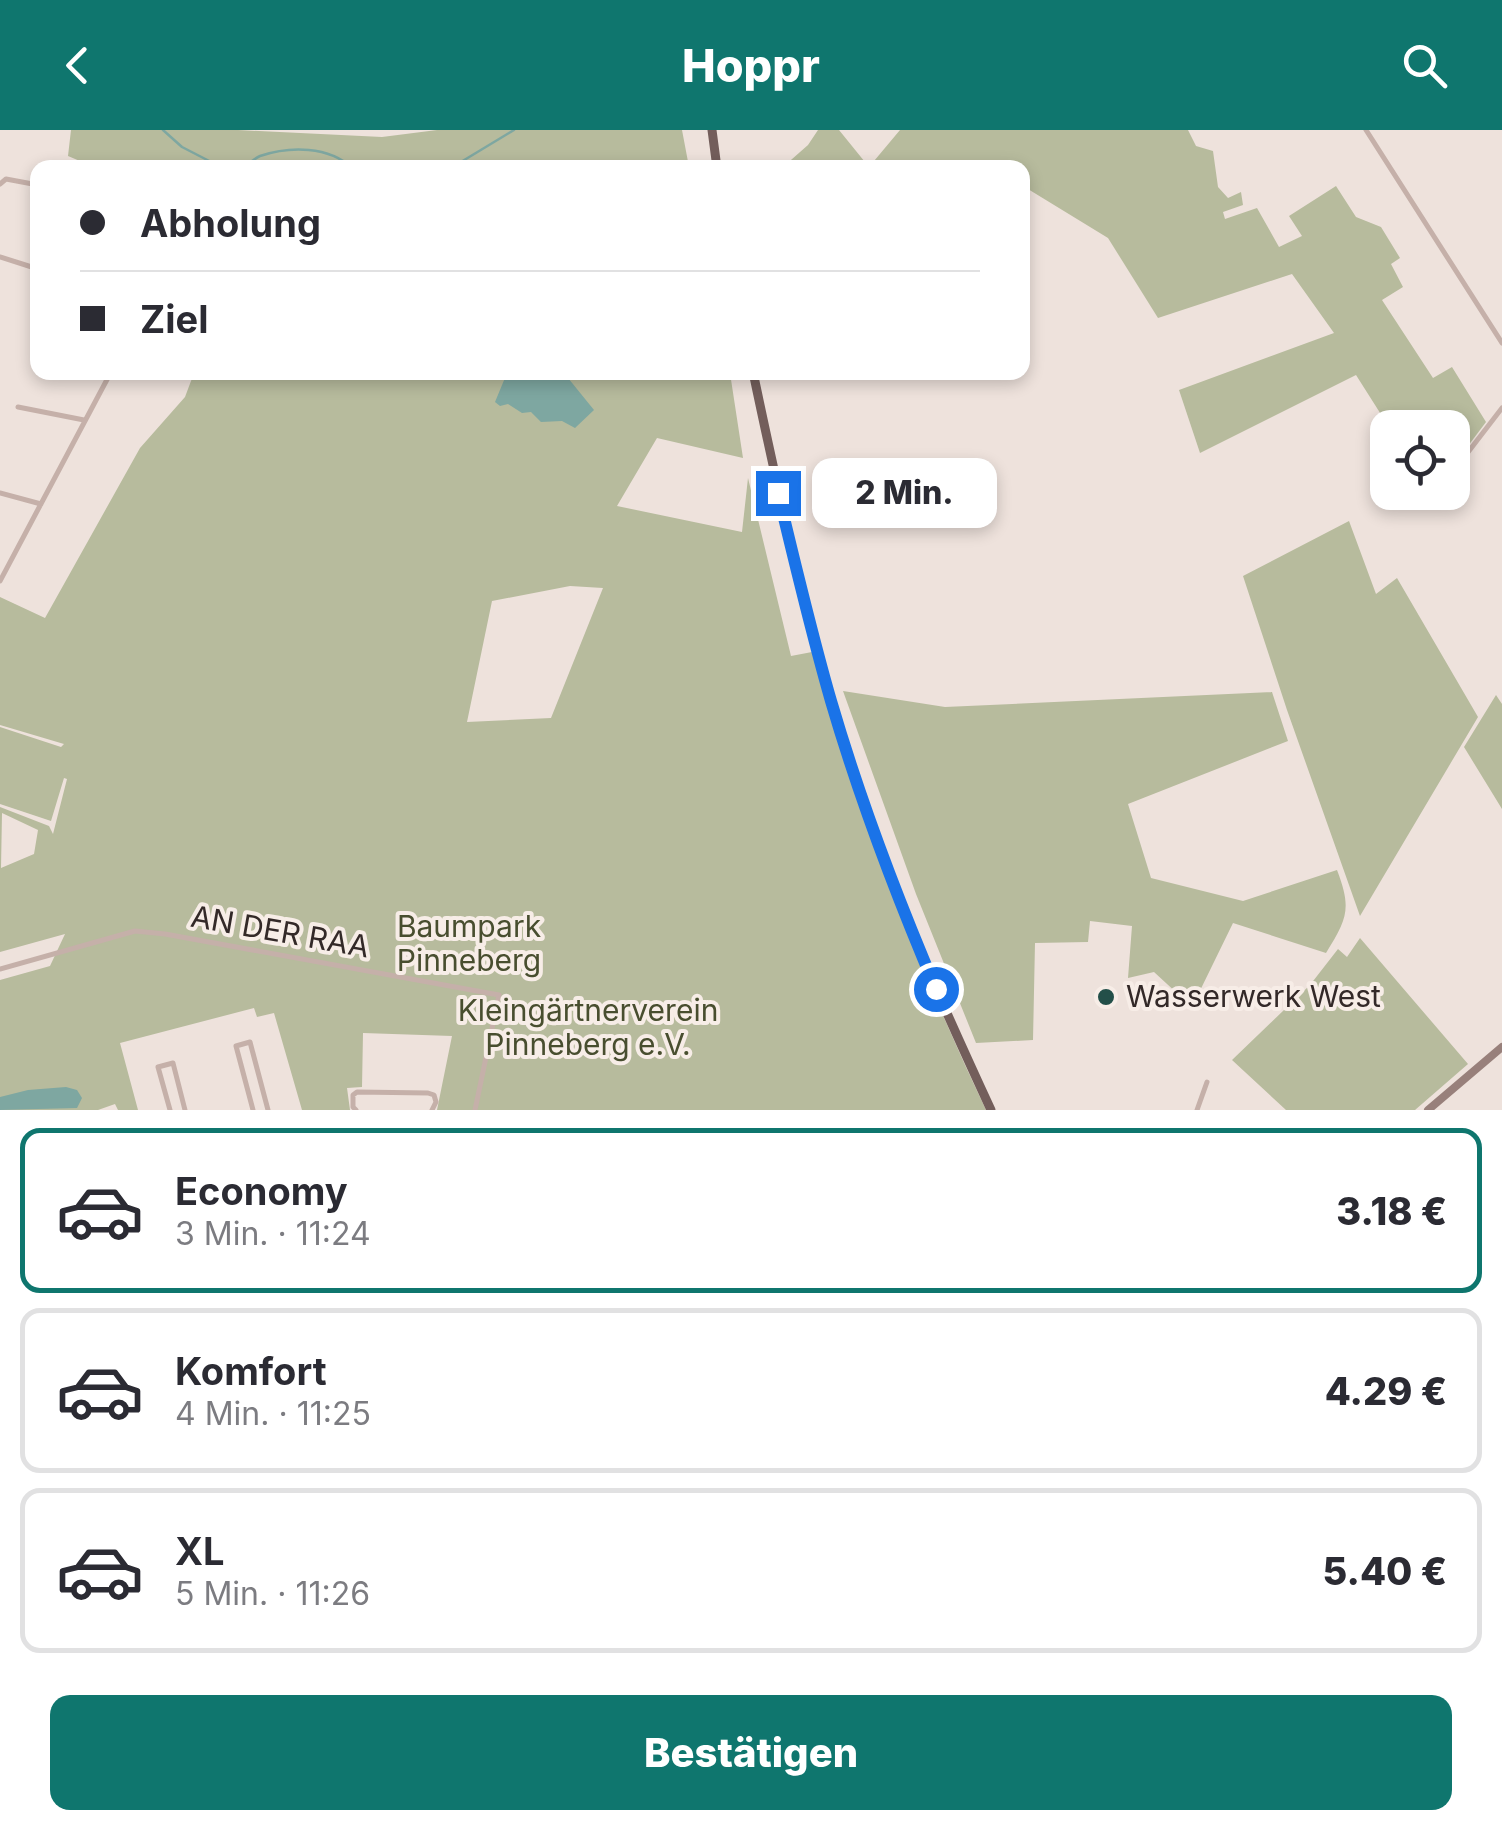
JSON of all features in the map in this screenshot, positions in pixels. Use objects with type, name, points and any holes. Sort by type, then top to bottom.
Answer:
[{"type":"main road","points":[[712,130],[717,160]]},
{"type":"main road","points":[[756,380],[807,614],[854,774],[900,904],[991,1110]]},
{"type":"main road","points":[[1428,1110],[1502,1046]]},
{"type":"street","points":[[1366,130],[1502,343]]},
{"type":"street","points":[[0,184],[14,179],[30,183]]},
{"type":"street","points":[[0,257],[30,266]]},
{"type":"street","points":[[0,581],[108,380]]},
{"type":"street","points":[[18,407],[85,420]]},
{"type":"street","points":[[1470,450],[1502,408]]},
{"type":"street","points":[[0,493],[41,504]]},
{"type":"street","name":"AN DER RAA","points":[[0,969],[134,931],[499,995],[475,1110]]},
{"type":"street","points":[[253,1110],[236,1046],[250,1042],[268,1110]]},
{"type":"street","points":[[170,1110],[158,1067],[172,1063],[185,1110]]},
{"type":"street","points":[[1197,1110],[1207,1082]]},
{"type":"street","points":[[356,1110],[352,1107],[353,1095],[378,1092],[434,1095],[432,1110]]},
{"type":"green space","points":[[71,130],[238,130],[382,137],[437,130],[682,130],[688,160],[77,160],[68,156]]},
{"type":"green space","points":[[818,130],[839,130],[863,160],[791,160]]},
{"type":"green space","points":[[900,130],[1188,130],[1196,146],[1213,151],[1218,187],[1228,198],[1241,192],[1243,205],[1223,212],[1225,219],[1257,208],[1279,247],[1302,236],[1289,216],[1336,186],[1356,217],[1381,227],[1400,258],[1391,264],[1403,287],[1382,300],[1433,378],[1452,367],[1486,422],[1470,443],[1470,410],[1378,410],[1356,375],[1200,453],[1179,390],[1334,333],[1292,274],[1158,318],[1108,238],[1030,190],[1030,160],[875,160]]},
{"type":"green space","points":[[191,380],[731,380],[743,458],[657,438],[617,506],[742,532],[748,478],[791,656],[812,652],[889,885],[986,1110],[437,1110],[452,1036],[363,1033],[362,1087],[347,1088],[350,1110],[302,1110],[274,1013],[257,1017],[254,1008],[120,1043],[138,1110],[118,1110],[115,1104],[98,1110],[0,1110],[0,980],[50,966],[65,934],[0,952],[0,807],[49,826],[53,834],[67,779],[64,778],[51,821],[0,804],[0,727],[61,747],[64,744],[0,725],[0,597],[45,618],[140,448],[185,397]],"holes":[[[570,586],[603,588],[551,718],[467,722],[492,601]],[[2,813],[38,830],[34,854],[1,868]]]},
{"type":"green space","points":[[1349,521],[1376,594],[1397,578],[1478,717],[1360,916],[1243,576]]},
{"type":"green space","points":[[843,691],[945,707],[1272,692],[1288,741],[1128,804],[1151,878],[1243,901],[1337,870],[1346,904],[1339,931],[1326,953],[1233,923],[1192,1007],[1154,972],[1128,978],[1132,926],[1090,921],[1088,942],[1035,943],[1033,1040],[976,1043],[916,894]]},
{"type":"green space","points":[[1496,695],[1502,704],[1502,809],[1464,747]]},
{"type":"green space","points":[[1360,938],[1468,1064],[1415,1110],[1286,1110],[1232,1060],[1310,985],[1338,949],[1347,957]]},
{"type":"water","points":[[504,380],[570,380],[594,410],[575,428],[562,421],[541,422],[531,412],[522,413],[508,404],[500,406],[495,402]]},
{"type":"water","points":[[66,1087],[77,1090],[82,1098],[77,1108],[0,1110],[0,1097]]},
{"type":"waterway","points":[[163,130],[182,147],[207,160]]},
{"type":"waterway","points":[[464,160],[514,130]]},
{"type":"waterway","points":[[253,160],[296,150],[321,152],[341,160]]},
{"type":"place","name":"Wasserwerk West","points":[[1106,997]]},
{"type":"route","points":[[778,493],[807,614],[850,762],[900,904],[936,989]]},
{"type":"park label","name":"Baumpark Pinneberg","points":[[469,944]]},
{"type":"park label","name":"Kleingärtnerverein Pinneberg e.V.","points":[[588,1028]]}]
